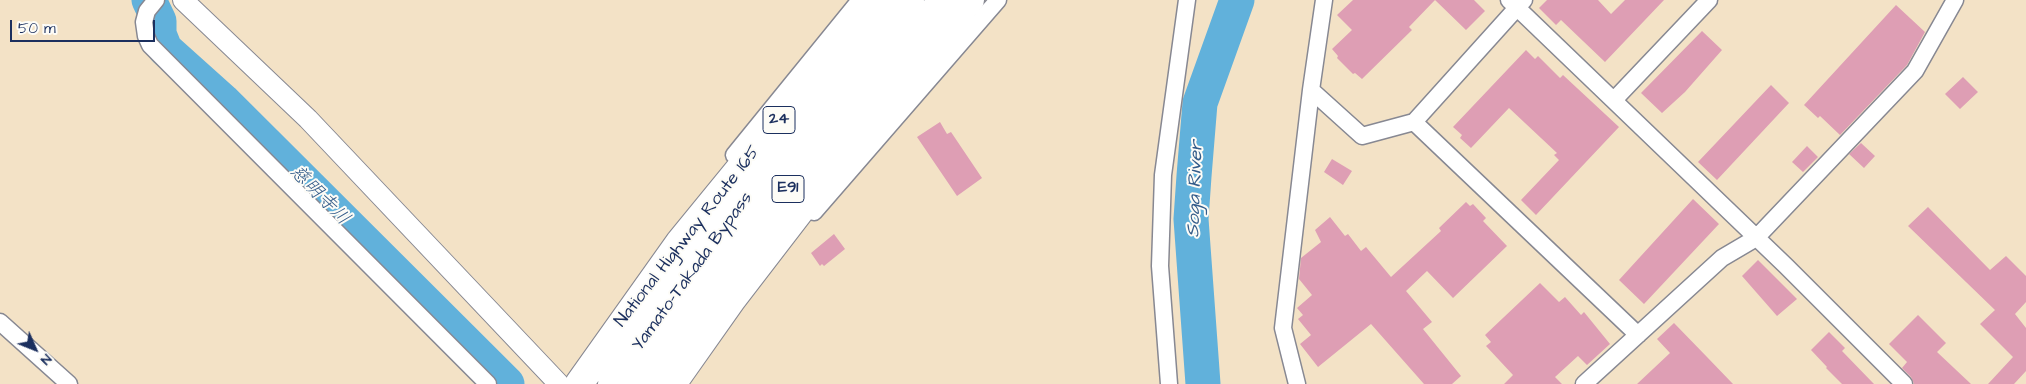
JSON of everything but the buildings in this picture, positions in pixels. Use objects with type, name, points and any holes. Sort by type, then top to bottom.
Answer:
[{"type":"highway","name":"National Highway Route 165","points":[[579,384],[680,242],[878,0]]},
{"type":"highway","name":"Yamato-Takada Bypass","points":[[612,384],[717,234],[910,0]]},
{"type":"highway","name":"Yamato-Takada Bypass","points":[[641,384],[736,253],[834,130],[943,0]]},
{"type":"highway","points":[[672,384],[732,299],[835,165],[970,0]]},
{"type":"street","points":[[184,0],[308,119],[559,384]]},
{"type":"street","points":[[680,242],[722,172],[770,108],[860,0]]},
{"type":"street","points":[[732,299],[848,175],[998,0]]},
{"type":"street","points":[[1170,384],[1160,266],[1163,175],[1187,0]]},
{"type":"street","points":[[1298,384],[1283,328],[1311,90],[1324,0]]},
{"type":"street","points":[[1614,100],[1709,0]]},
{"type":"street","points":[[1584,384],[1722,258],[1756,238],[1915,71],[1955,0]]},
{"type":"street","points":[[1311,90],[1362,136],[1414,122],[1516,2],[1904,384]]},
{"type":"street","points":[[151,6],[144,22],[146,36],[156,52],[488,384]]},
{"type":"street","points":[[1414,122],[1638,335]]},
{"type":"street","points":[[0,322],[69,384]]},
{"type":"waterway","name":"慈明寺川","points":[[149,0],[159,21],[159,34],[165,49],[223,101],[507,384]]},
{"type":"waterway","name":"Soga River","points":[[1203,384],[1191,219],[1200,103],[1237,0]]}]
